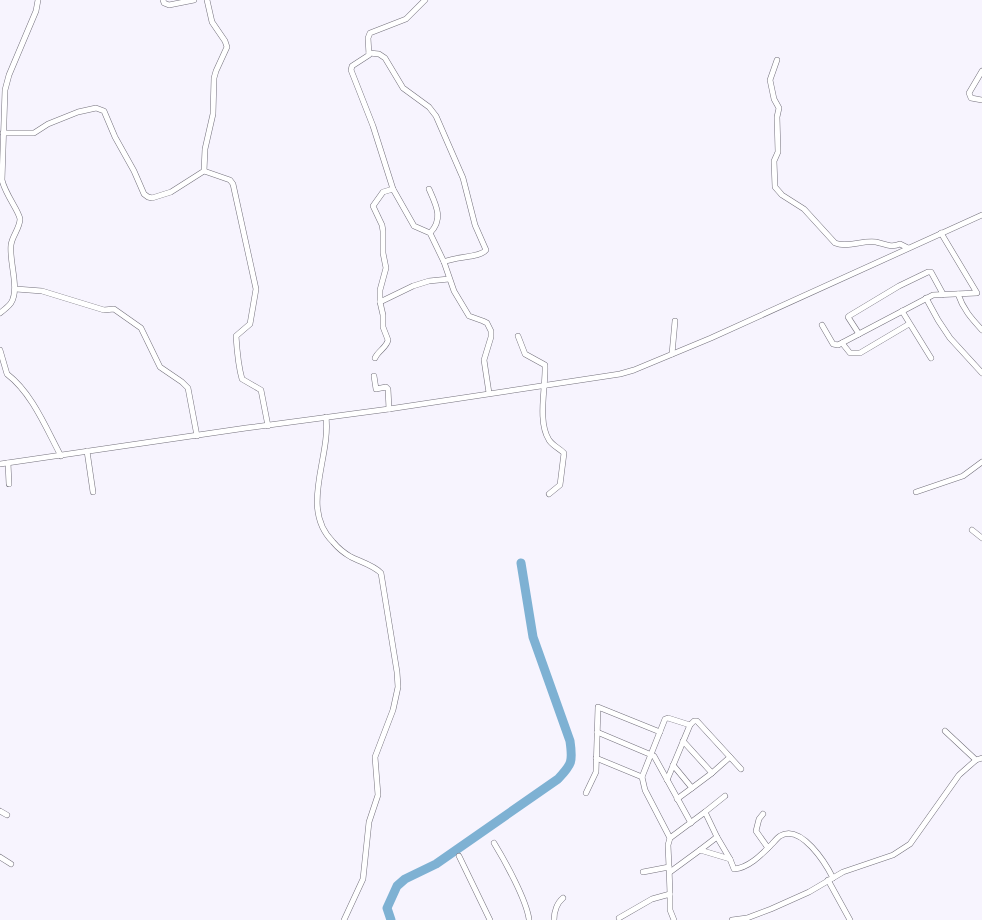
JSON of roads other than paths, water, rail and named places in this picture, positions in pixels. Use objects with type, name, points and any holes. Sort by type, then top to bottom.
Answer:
[{"type":"street","points":[[0,314],[10,304],[16,289],[11,268],[11,246],[20,218],[4,187],[2,174],[4,100],[7,82],[36,11],[38,0]]},
{"type":"street","points":[[164,0],[164,4],[169,5],[194,0]]},
{"type":"street","points":[[204,171],[205,149],[213,114],[214,78],[227,48],[225,41],[212,22],[207,0]]},
{"type":"street","points":[[425,0],[406,20],[370,33],[368,38],[368,57],[352,66],[351,70],[373,126],[393,188],[414,226],[430,233],[444,262],[449,279],[469,316],[487,323],[491,337],[484,360],[489,393]]},
{"type":"street","points":[[369,53],[379,54],[385,58],[403,88],[429,107],[436,116],[463,178],[475,225],[486,250],[482,254],[451,258],[444,262]]},
{"type":"street","points":[[777,60],[770,80],[774,99],[779,108],[777,117],[778,151],[774,160],[774,183],[777,191],[804,209],[835,243],[841,245],[873,242],[890,246],[900,244],[908,248]]},
{"type":"street","points":[[982,71],[969,92],[972,98],[982,100]]},
{"type":"street","points":[[3,133],[34,133],[48,124],[78,112],[96,108],[104,111],[144,194],[148,197],[152,198],[171,192],[204,171]]},
{"type":"street","points":[[204,171],[230,180],[233,184],[256,289],[250,324],[236,336],[238,363],[242,379],[261,390],[268,426]]},
{"type":"street","points":[[375,358],[377,352],[388,340],[383,327],[380,302],[380,290],[386,268],[382,253],[383,231],[373,206],[383,192],[393,188]]},
{"type":"street","points":[[429,189],[438,209],[437,224],[430,233]]},
{"type":"street","points":[[0,464],[620,374],[710,338],[982,215]]},
{"type":"street","points":[[822,325],[834,344],[843,345],[859,334],[926,298],[944,294],[979,293],[941,233]]},
{"type":"street","points":[[859,334],[848,318],[849,316],[899,286],[928,272],[931,272],[944,294]]},
{"type":"street","points":[[380,302],[413,286],[429,281],[449,279]]},
{"type":"street","points":[[16,289],[42,291],[101,309],[114,309],[138,326],[143,331],[158,365],[188,388],[197,436]]},
{"type":"street","points":[[958,294],[966,313],[982,330]]},
{"type":"street","points":[[926,298],[950,338],[982,373]]},
{"type":"street","points":[[902,311],[931,358]]},
{"type":"street","points":[[672,354],[675,320]]},
{"type":"street","points":[[843,345],[851,354],[860,353],[909,324]]},
{"type":"street","points":[[518,336],[525,354],[544,366],[545,430],[549,440],[564,453],[560,485],[549,494]]},
{"type":"street","points":[[0,350],[7,374],[14,379],[36,409],[61,456]]},
{"type":"street","points":[[374,376],[376,388],[388,388],[388,409]]},
{"type":"street","points":[[326,417],[327,438],[317,496],[317,511],[326,534],[336,545],[350,556],[381,573],[398,681],[393,710],[375,757],[378,795],[369,822],[363,879],[344,920]]},
{"type":"street","points":[[87,451],[93,492]]},
{"type":"street","points":[[916,492],[963,476],[982,462]]},
{"type":"street","points":[[8,463],[9,484]]},
{"type":"street","points":[[972,530],[982,538]]},
{"type":"street","points":[[586,793],[596,772],[598,706],[660,732]]},
{"type":"street","points":[[670,838],[645,790],[642,777],[666,718],[690,725]]},
{"type":"street","points":[[668,780],[690,725],[694,721],[698,721],[741,769]]},
{"type":"street","points":[[732,920],[741,920],[788,901],[809,892],[843,872],[893,855],[910,844],[959,775],[979,759],[946,731]]},
{"type":"street","points":[[597,732],[652,754],[691,823]]},
{"type":"street","points":[[683,742],[712,773]]},
{"type":"street","points":[[596,758],[642,777]]},
{"type":"street","points":[[676,799],[730,758]]},
{"type":"street","points":[[673,765],[692,788]]},
{"type":"street","points":[[674,920],[670,910],[668,845],[670,838],[725,796]]},
{"type":"street","points":[[0,811],[7,815]]},
{"type":"street","points":[[705,812],[734,869],[746,866],[768,848],[780,835],[796,836],[808,843],[823,859],[850,920]]},
{"type":"street","points":[[763,814],[759,819],[756,830],[768,848]]},
{"type":"street","points":[[643,872],[669,869],[717,837]]},
{"type":"street","points":[[494,844],[525,904],[529,920],[522,920]]},
{"type":"street","points":[[700,850],[730,860]]},
{"type":"street","points":[[459,856],[490,920]]},
{"type":"street","points":[[0,857],[11,864]]},
{"type":"street","points":[[619,918],[652,899],[670,894]]},
{"type":"street","points":[[554,920],[559,902],[564,898]]},
{"type":"waterway","points":[[391,920],[387,908],[397,886],[405,879],[436,864],[558,779],[570,762],[570,741],[533,637],[521,563]]}]
